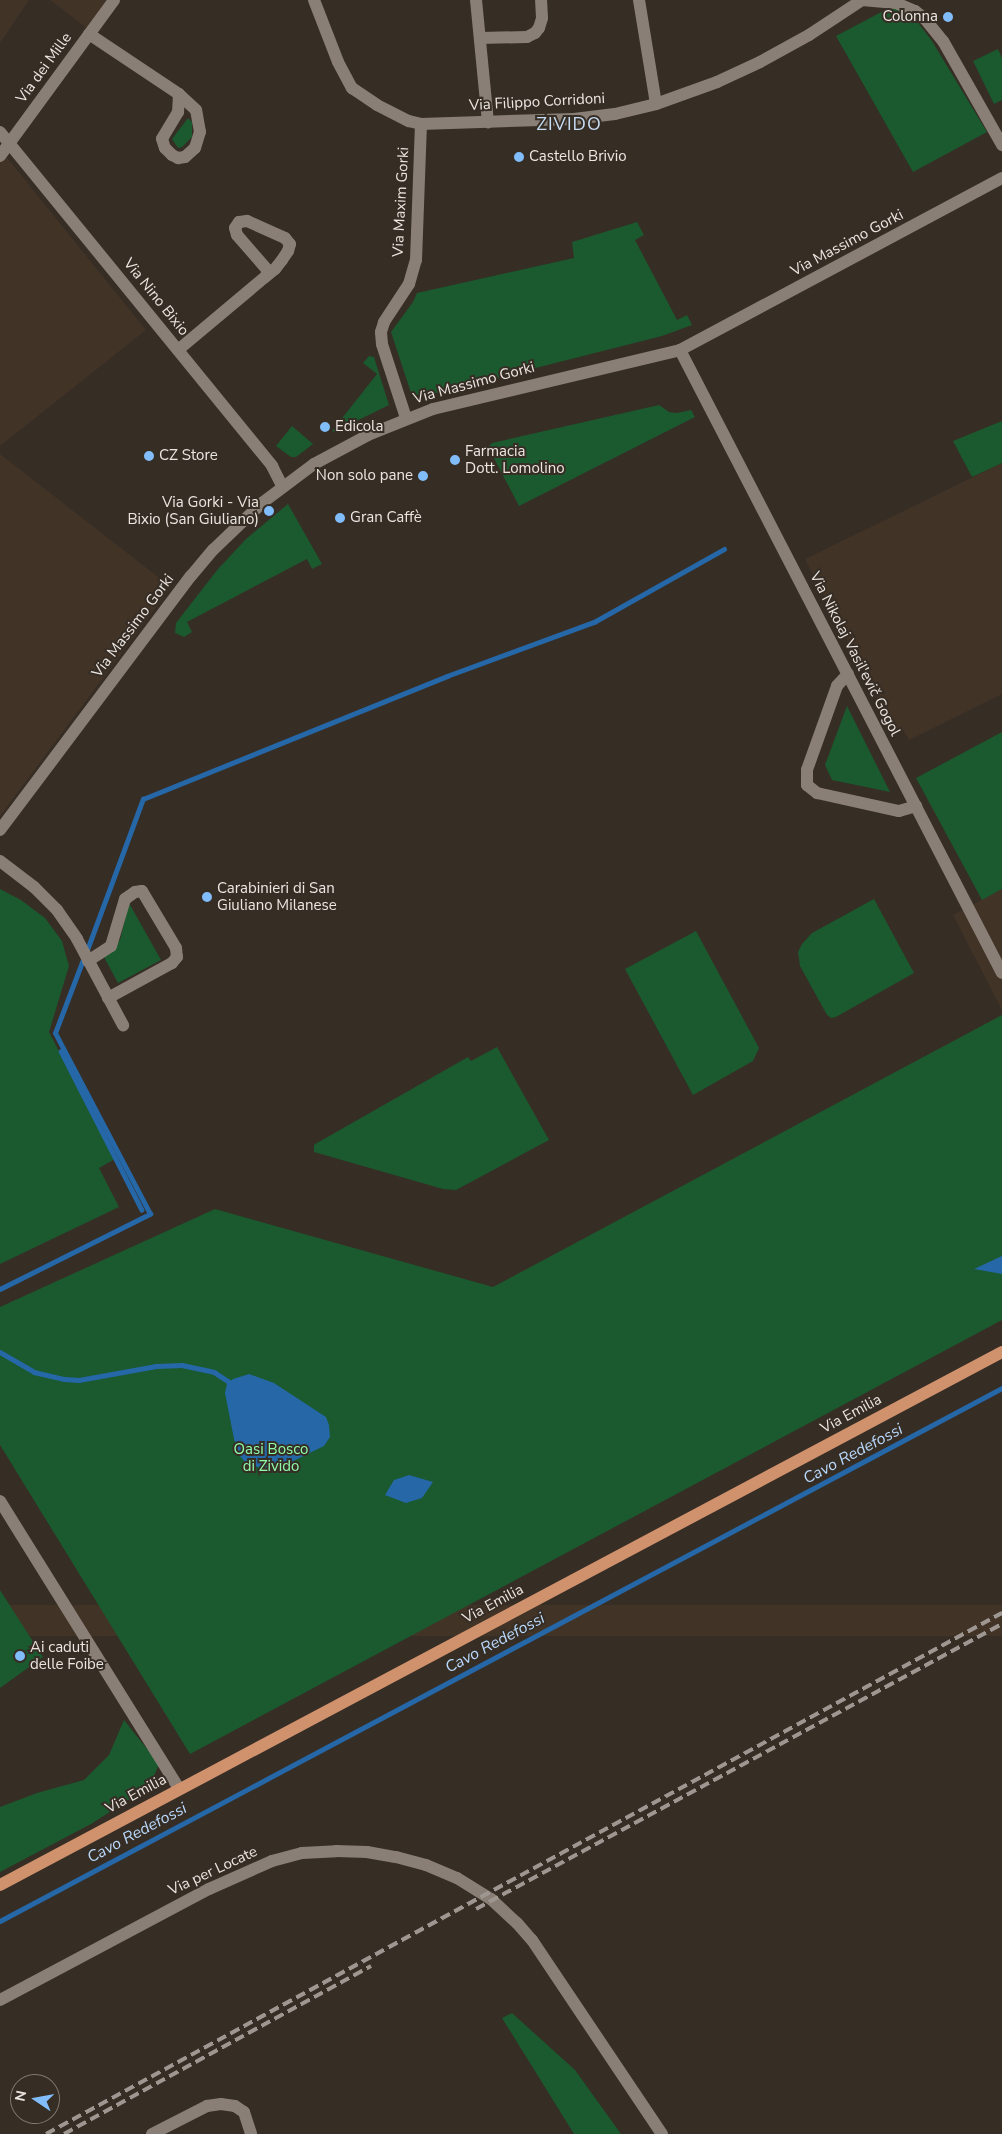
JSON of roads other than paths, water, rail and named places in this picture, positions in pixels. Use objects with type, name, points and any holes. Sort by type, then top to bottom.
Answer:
[{"type":"main road","name":"Via Emilia","points":[[0,1885],[1002,1352]]},
{"type":"street","name":"Via dei Mille","points":[[0,156],[114,0]]},
{"type":"street","name":"Via Filippo Corridoni","points":[[314,0],[340,68],[352,88],[377,105],[409,121],[421,124],[598,116],[656,104],[716,82],[760,62],[809,35],[862,0]]},
{"type":"street","points":[[476,0],[488,122]]},
{"type":"street","points":[[480,38],[527,36],[535,33],[539,28],[542,18],[541,0]]},
{"type":"street","points":[[639,0],[656,104]]},
{"type":"street","points":[[862,0],[896,3],[915,11],[925,19],[943,41],[1002,145]]},
{"type":"street","points":[[89,34],[179,94],[196,110],[200,132],[195,148],[185,157],[178,158],[165,148],[162,139],[178,112],[179,94]]},
{"type":"street","name":"Via Maxim Gorki","points":[[406,418],[382,344],[381,332],[384,322],[409,284],[416,260],[421,124]]},
{"type":"street","name":"Via Nino Bixio","points":[[0,132],[272,466],[282,486]]},
{"type":"street","name":"Via Massimo Gorki","points":[[0,830],[191,576],[237,527],[282,486],[314,464],[406,418],[465,399],[680,350],[1002,178]]},
{"type":"street","points":[[178,350],[270,273],[288,252],[290,244],[288,241],[247,221],[239,222],[235,228],[237,235],[270,273]]},
{"type":"street","name":"Via Nikolaj Vasil'evič Gogol","points":[[680,350],[1002,972]]},
{"type":"street","points":[[848,674],[837,686],[807,770],[808,785],[817,793],[899,810],[916,806]]},
{"type":"street","points":[[0,861],[46,898],[77,939],[123,1025]]},
{"type":"street","points":[[88,961],[111,946],[125,900],[135,892],[142,891],[176,948],[177,957],[172,963],[108,998]]},
{"type":"street","points":[[0,1501],[180,1790]]},
{"type":"street","name":"Via per Locate","points":[[0,2000],[208,1889],[272,1861],[302,1853],[367,1852],[426,1865],[457,1878],[491,1899],[532,1940],[662,2134]]},
{"type":"street","points":[[152,2134],[207,2106],[221,2104],[235,2106],[244,2112],[251,2134]]},
{"type":"water","points":[[1002,1256],[1002,1274],[974,1269]]},
{"type":"water","points":[[249,1374],[274,1383],[326,1417],[330,1437],[324,1446],[281,1467],[260,1468],[245,1462],[239,1455],[234,1439],[225,1393],[227,1384],[233,1379]]},
{"type":"water","points":[[409,1475],[433,1482],[422,1498],[406,1503],[385,1495],[394,1480]]},
{"type":"waterway","points":[[87,950],[143,799],[447,676],[594,622],[724,549]]},
{"type":"waterway","points":[[0,1289],[150,1214],[55,1033],[84,957]]},
{"type":"waterway","points":[[61,1051],[142,1210]]},
{"type":"waterway","points":[[0,1352],[34,1372],[64,1379],[79,1380],[156,1366],[182,1365],[214,1372],[234,1385]]},
{"type":"waterway","name":"Cavo Redefossi","points":[[0,1921],[1002,1388]]},
{"type":"railway","points":[[46,2134],[1002,1613]]},
{"type":"railway","points":[[476,1909],[1002,1624]]},
{"type":"railway","points":[[64,2134],[371,1966]]},
{"type":"place","name":"Colonna","points":[[948,17]]},
{"type":"place","name":"Castello Brivio","points":[[519,157]]},
{"type":"place","name":"Edicola","points":[[325,427]]},
{"type":"place","name":"CZ Store","points":[[149,456]]},
{"type":"place","name":"Farmacia Dott. Lomolino","points":[[455,460]]},
{"type":"place","name":"Non solo pane","points":[[423,476]]},
{"type":"place","name":"Via Gorki - Via Bixio (San Giuliano)","points":[[269,511]]},
{"type":"place","name":"Gran Caffè","points":[[340,518]]},
{"type":"place","name":"Carabinieri di San Giuliano Milanese","points":[[207,897]]},
{"type":"place","name":"Ai caduti delle Foibe","points":[[20,1656]]},
{"type":"district","name":"ZIVIDO","points":[[569,124]]},
{"type":"park label","name":"Oasi Bosco di Zivido","points":[[271,1458]]}]
